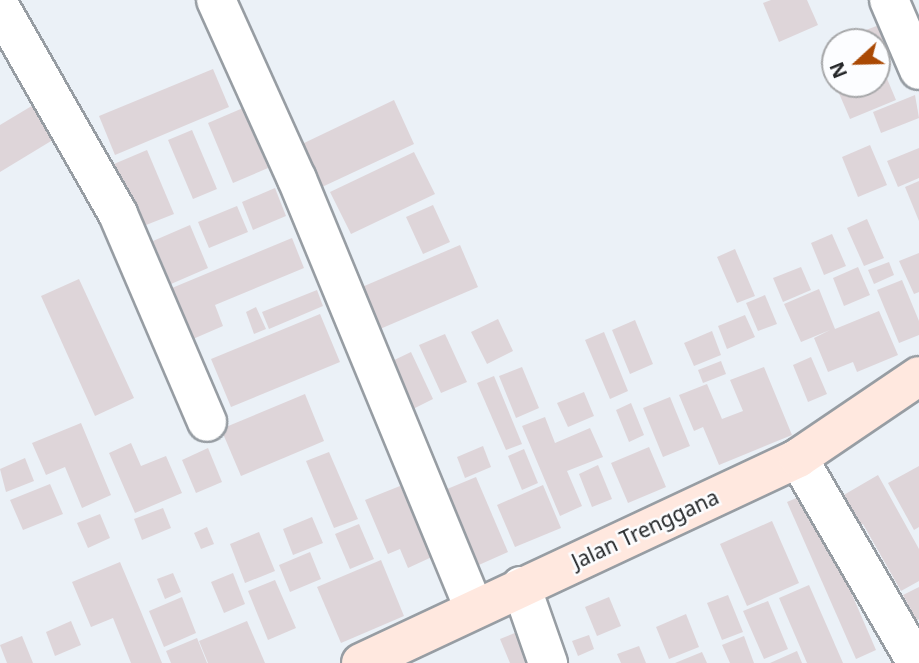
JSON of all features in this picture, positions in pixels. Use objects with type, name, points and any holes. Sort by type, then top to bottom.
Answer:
[{"type":"main road","name":"Jalan Trenggana","points":[[361,663],[473,607],[798,458],[919,376]]},
{"type":"street","points":[[216,0],[297,179],[473,607]]},
{"type":"street","points":[[889,0],[919,70]]},
{"type":"street","points":[[0,7],[118,214],[207,422]]},
{"type":"street","points":[[798,458],[917,663]]},
{"type":"street","points":[[521,586],[548,663]]},
{"type":"building","points":[[771,0],[807,0],[818,25],[779,42],[763,3]]},
{"type":"building","points":[[887,22],[889,28],[871,28]]},
{"type":"building","points":[[891,32],[898,50],[891,53]]},
{"type":"building","points":[[213,69],[229,107],[115,155],[99,116]]},
{"type":"building","points":[[891,88],[896,100],[850,119],[841,98],[891,98]]},
{"type":"building","points":[[915,95],[919,118],[881,133],[873,112]]},
{"type":"building","points":[[394,100],[414,144],[322,187],[302,144]]},
{"type":"building","points":[[40,101],[61,135],[0,172],[0,125]]},
{"type":"building","points":[[243,108],[268,168],[233,183],[208,123]]},
{"type":"building","points":[[192,130],[217,189],[193,199],[168,140]]},
{"type":"building","points":[[870,145],[887,185],[858,197],[842,157]]},
{"type":"building","points":[[919,148],[919,178],[898,187],[887,161]]},
{"type":"building","points":[[147,150],[174,214],[141,227],[114,164]]},
{"type":"building","points":[[414,152],[435,194],[351,234],[330,192]]},
{"type":"building","points":[[919,181],[919,221],[905,187]]},
{"type":"building","points":[[275,188],[286,216],[253,230],[242,202]]},
{"type":"building","points":[[433,205],[450,242],[423,254],[406,217]]},
{"type":"building","points":[[237,206],[248,232],[209,248],[198,222]]},
{"type":"building","points":[[867,219],[884,258],[864,266],[847,228]]},
{"type":"building","points":[[190,225],[208,268],[171,284],[153,241]]},
{"type":"building","points":[[832,234],[846,266],[824,275],[811,243]]},
{"type":"building","points":[[292,238],[304,268],[215,305],[223,326],[193,339],[172,288]]},
{"type":"building","points":[[460,245],[478,287],[373,332],[355,290]]},
{"type":"building","points":[[735,249],[755,296],[737,303],[717,257]]},
{"type":"building","points":[[919,253],[919,292],[914,294],[899,261]]},
{"type":"building","points":[[889,262],[894,275],[874,284],[868,270]]},
{"type":"building","points":[[801,267],[811,290],[783,302],[773,278]]},
{"type":"building","points":[[858,267],[870,295],[844,306],[833,278]]},
{"type":"building","points":[[79,279],[134,398],[95,416],[41,296]]},
{"type":"building","points":[[902,280],[919,321],[919,335],[899,343],[877,290]]},
{"type":"building","points":[[819,289],[835,329],[879,311],[898,355],[857,372],[853,362],[828,372],[814,338],[830,330],[801,342],[784,304]]},
{"type":"building","points":[[317,290],[323,306],[269,329],[262,312]]},
{"type":"building","points":[[765,295],[777,324],[758,331],[746,303]]},
{"type":"building","points":[[256,307],[266,329],[254,334],[246,312]]},
{"type":"building","points":[[320,314],[340,362],[231,407],[211,359]]},
{"type":"building","points":[[745,315],[755,337],[727,349],[718,326]]},
{"type":"building","points":[[498,319],[513,351],[487,364],[471,332]]},
{"type":"building","points":[[635,320],[653,364],[630,374],[612,330]]},
{"type":"building","points":[[712,331],[721,355],[694,366],[684,343]]},
{"type":"building","points":[[604,332],[628,391],[610,399],[585,340]]},
{"type":"building","points":[[445,334],[467,382],[441,393],[419,345]]},
{"type":"building","points":[[411,352],[433,399],[409,411],[386,364]]},
{"type":"building","points":[[811,357],[827,394],[808,402],[793,365]]},
{"type":"building","points":[[721,361],[726,374],[703,383],[698,370]]},
{"type":"building","points":[[522,367],[539,408],[516,418],[499,376]]},
{"type":"building","points":[[764,367],[792,435],[719,465],[703,427],[694,431],[679,395],[707,384],[722,419],[743,411],[730,380]]},
{"type":"building","points":[[494,376],[522,444],[506,450],[477,383]]},
{"type":"building","points":[[584,392],[594,416],[568,427],[557,403]]},
{"type":"building","points":[[305,394],[324,441],[241,476],[221,429]]},
{"type":"building","points":[[670,397],[690,446],[663,457],[643,408]]},
{"type":"building","points":[[631,403],[644,435],[629,442],[616,410]]},
{"type":"building","points":[[545,417],[555,443],[590,428],[603,457],[567,471],[582,506],[560,516],[522,426]]},
{"type":"building","points":[[81,423],[111,495],[82,508],[65,467],[46,475],[32,443]]},
{"type":"building","points":[[131,443],[141,466],[166,456],[182,493],[135,513],[109,453]]},
{"type":"building","points":[[483,446],[491,467],[465,478],[457,457]]},
{"type":"building","points":[[649,447],[666,487],[628,503],[611,463]]},
{"type":"building","points":[[208,448],[222,482],[196,493],[182,460]]},
{"type":"building","points":[[524,449],[538,483],[522,490],[508,456]]},
{"type":"building","points":[[329,452],[358,519],[334,528],[306,461]]},
{"type":"building","points":[[25,458],[34,481],[6,492],[0,469]]},
{"type":"building","points":[[598,465],[612,499],[592,507],[579,474]]},
{"type":"building","points":[[919,466],[919,527],[914,530],[888,483]]},
{"type":"building","points":[[878,475],[919,549],[919,581],[901,591],[863,524],[847,533],[830,503]]},
{"type":"building","points":[[476,477],[508,552],[472,568],[440,492]]},
{"type":"building","points":[[50,484],[63,514],[23,530],[10,500]]},
{"type":"building","points":[[543,485],[561,528],[515,547],[497,505]]},
{"type":"building","points":[[400,486],[434,556],[408,568],[400,549],[388,554],[365,500]]},
{"type":"building","points":[[808,493],[876,650],[856,659],[787,502]]},
{"type":"building","points":[[163,508],[171,528],[142,540],[134,519]]},
{"type":"building","points":[[100,514],[110,538],[88,548],[77,523]]},
{"type":"building","points":[[312,517],[323,543],[293,555],[283,529]]},
{"type":"building","points":[[772,521],[799,583],[747,606],[720,544]]},
{"type":"building","points":[[359,524],[374,559],[350,569],[335,534]]},
{"type":"building","points":[[207,527],[214,544],[201,549],[194,533]]},
{"type":"building","points":[[259,532],[275,571],[245,583],[230,544]]},
{"type":"building","points":[[310,552],[321,579],[290,592],[279,565]]},
{"type":"building","points":[[381,560],[404,616],[341,643],[317,587]]},
{"type":"building","points":[[120,562],[162,663],[131,663],[113,618],[91,627],[72,582]]},
{"type":"building","points":[[173,573],[181,592],[165,599],[157,579]]},
{"type":"building","points":[[233,573],[245,604],[224,613],[211,582]]},
{"type":"building","points":[[275,580],[296,628],[268,640],[248,591]]},
{"type":"building","points":[[809,585],[843,663],[807,663],[779,598]]},
{"type":"building","points":[[919,587],[919,619],[917,621],[903,595]]},
{"type":"building","points":[[728,595],[743,632],[722,640],[707,603]]},
{"type":"building","points":[[182,597],[196,633],[164,647],[149,611]]},
{"type":"building","points":[[609,597],[621,626],[597,636],[585,607]]},
{"type":"building","points":[[768,601],[788,649],[764,659],[743,611]]},
{"type":"building","points":[[686,614],[699,647],[669,659],[656,627]]},
{"type":"building","points":[[71,621],[81,645],[55,656],[46,632]]},
{"type":"building","points":[[247,621],[265,663],[208,663],[199,641]]},
{"type":"building","points":[[527,628],[542,663],[510,663],[500,639]]},
{"type":"building","points":[[589,635],[594,649],[578,656],[572,641]]},
{"type":"building","points":[[22,636],[33,663],[7,663],[0,645]]},
{"type":"building","points":[[744,636],[754,663],[730,663],[722,645]]},
{"type":"building","points":[[197,638],[207,663],[171,663],[166,651]]},
{"type":"building","points":[[639,646],[646,663],[621,663],[617,654]]},
{"type":"building","points":[[797,651],[802,663],[770,663]]},
{"type":"building","points":[[702,652],[707,663],[675,663]]}]
